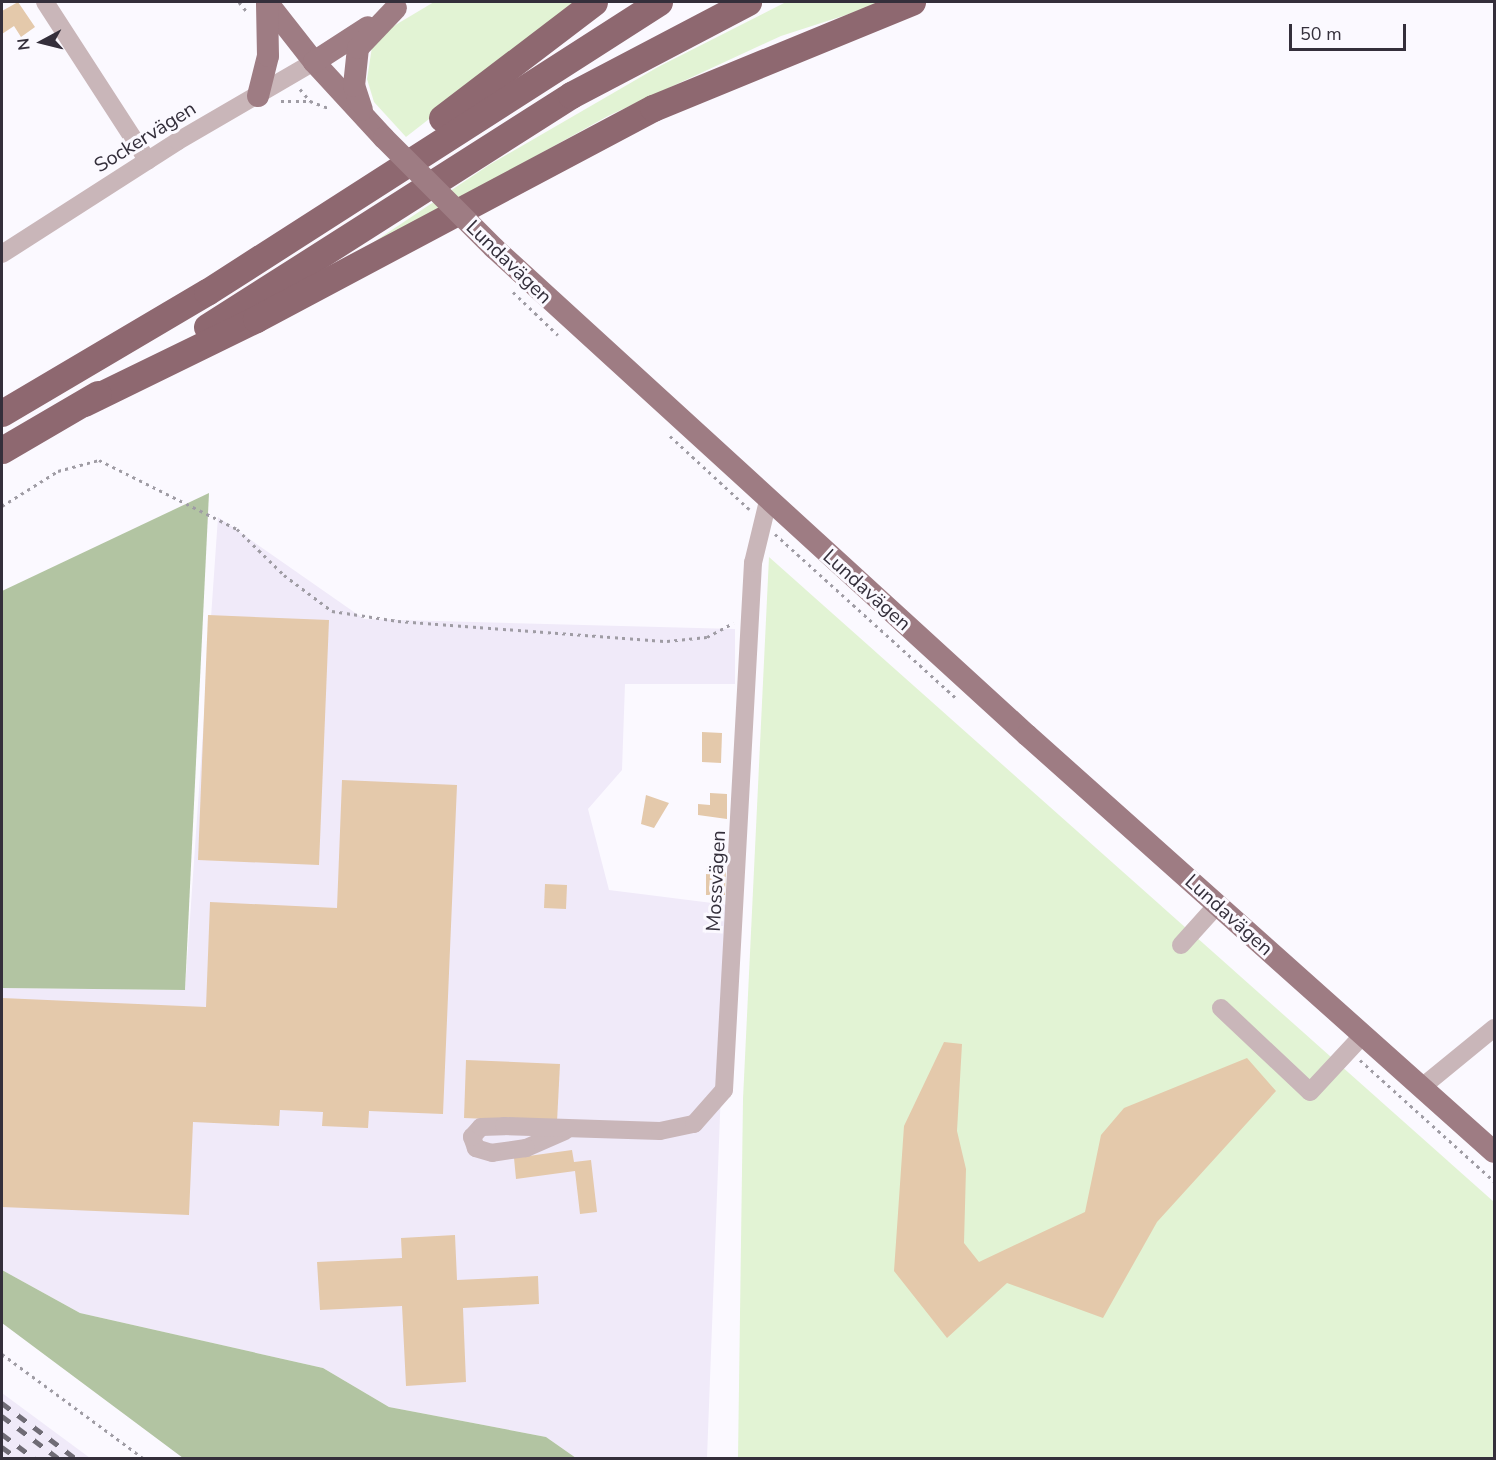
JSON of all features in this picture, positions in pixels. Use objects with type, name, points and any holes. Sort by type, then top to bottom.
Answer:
[{"type":"highway","points":[[207,292],[594,2]]},
{"type":"highway","points":[[2,413],[207,292],[658,2]]},
{"type":"highway","points":[[2,450],[84,403],[571,95],[748,2]]},
{"type":"highway","points":[[84,403],[219,339],[653,108],[912,2]]},
{"type":"main road","name":"Lundavägen","points":[[267,2],[314,62],[367,120],[494,249],[768,501],[1217,905],[1356,1043],[1422,1087],[1494,1152]]},
{"type":"main road","points":[[258,96],[268,56],[267,2]]},
{"type":"main road","points":[[314,62],[401,5]]},
{"type":"main road","points":[[367,120],[354,86],[355,58],[374,28],[401,5]]},
{"type":"street","points":[[45,2],[148,161]]},
{"type":"street","name":"Sockervägen","points":[[2,254],[148,161],[314,62]]},
{"type":"street","name":"Mossvägen","points":[[565,1131],[660,1131],[694,1124],[724,1090],[755,544],[768,501]]},
{"type":"street","points":[[1181,945],[1217,905]]},
{"type":"street","points":[[1221,1008],[1310,1092],[1356,1043]]},
{"type":"street","points":[[1422,1087],[1494,1028]]},
{"type":"path","points":[[2,506],[58,471],[99,460],[237,529],[313,599],[332,611],[360,617],[690,641],[722,631],[752,597]]},
{"type":"path","points":[[1356,1043],[1494,1181]]},
{"type":"path","points":[[2,1354],[142,1458]]},
{"type":"shaded area","points":[[218,517],[364,619],[735,629],[735,684],[625,684],[622,770],[588,809],[609,890],[728,905],[707,1458],[576,1458],[546,1437],[389,1407],[323,1368],[80,1313],[2,1270],[2,988],[185,990]]},
{"type":"shaded area","points":[[2,1393],[90,1458],[2,1458]]},
{"type":"green space","points":[[434,2],[579,2],[406,137],[374,102],[367,79],[372,47],[392,27]]},
{"type":"green space","points":[[786,2],[886,2],[781,36],[608,116],[338,266],[489,165],[658,67]]},
{"type":"green space","points":[[209,493],[185,990],[2,988],[2,591]]},
{"type":"green space","points":[[769,557],[1494,1202],[1494,1458],[738,1458],[743,1099]]},
{"type":"green space","points":[[2,1270],[80,1313],[323,1368],[389,1407],[546,1437],[576,1458],[183,1458],[2,1323]]},
{"type":"building","points":[[18,2],[35,27],[21,37],[14,26],[2,34],[2,11]]},
{"type":"building","points":[[208,615],[329,620],[319,865],[198,860]]},
{"type":"building","points":[[702,732],[722,733],[721,763],[702,762]]},
{"type":"building","points":[[342,780],[457,785],[443,1114],[369,1111],[368,1128],[322,1126],[323,1112],[280,1110],[279,1126],[193,1122],[189,1215],[2,1207],[2,998],[206,1007],[210,902],[337,908]]},
{"type":"building","points":[[710,793],[727,794],[727,819],[698,815],[698,804],[710,805]]},
{"type":"building","points":[[646,795],[669,803],[654,828],[641,824]]},
{"type":"building","points":[[706,868],[726,869],[725,895],[706,895]]},
{"type":"building","points":[[545,884],[567,885],[566,909],[544,908]]},
{"type":"building","points":[[944,1042],[962,1044],[957,1131],[966,1169],[964,1243],[979,1262],[1085,1212],[1101,1135],[1124,1108],[1247,1058],[1276,1091],[1157,1222],[1103,1318],[1007,1283],[947,1338],[894,1271],[904,1126]]},
{"type":"building","points":[[466,1060],[560,1064],[557,1122],[464,1118]]},
{"type":"building","points":[[572,1150],[574,1162],[591,1160],[597,1212],[580,1214],[575,1171],[516,1179],[514,1158]]},
{"type":"building","points":[[455,1235],[457,1280],[538,1276],[539,1304],[463,1308],[466,1382],[406,1386],[402,1306],[320,1310],[317,1262],[402,1258],[401,1238]]},
{"type":"railway","points":[[2,1403],[75,1458]]},
{"type":"railway","points":[[2,1416],[58,1458]]},
{"type":"railway","points":[[2,1434],[34,1458]]},
{"type":"railway","points":[[2,1447],[17,1458]]}]
